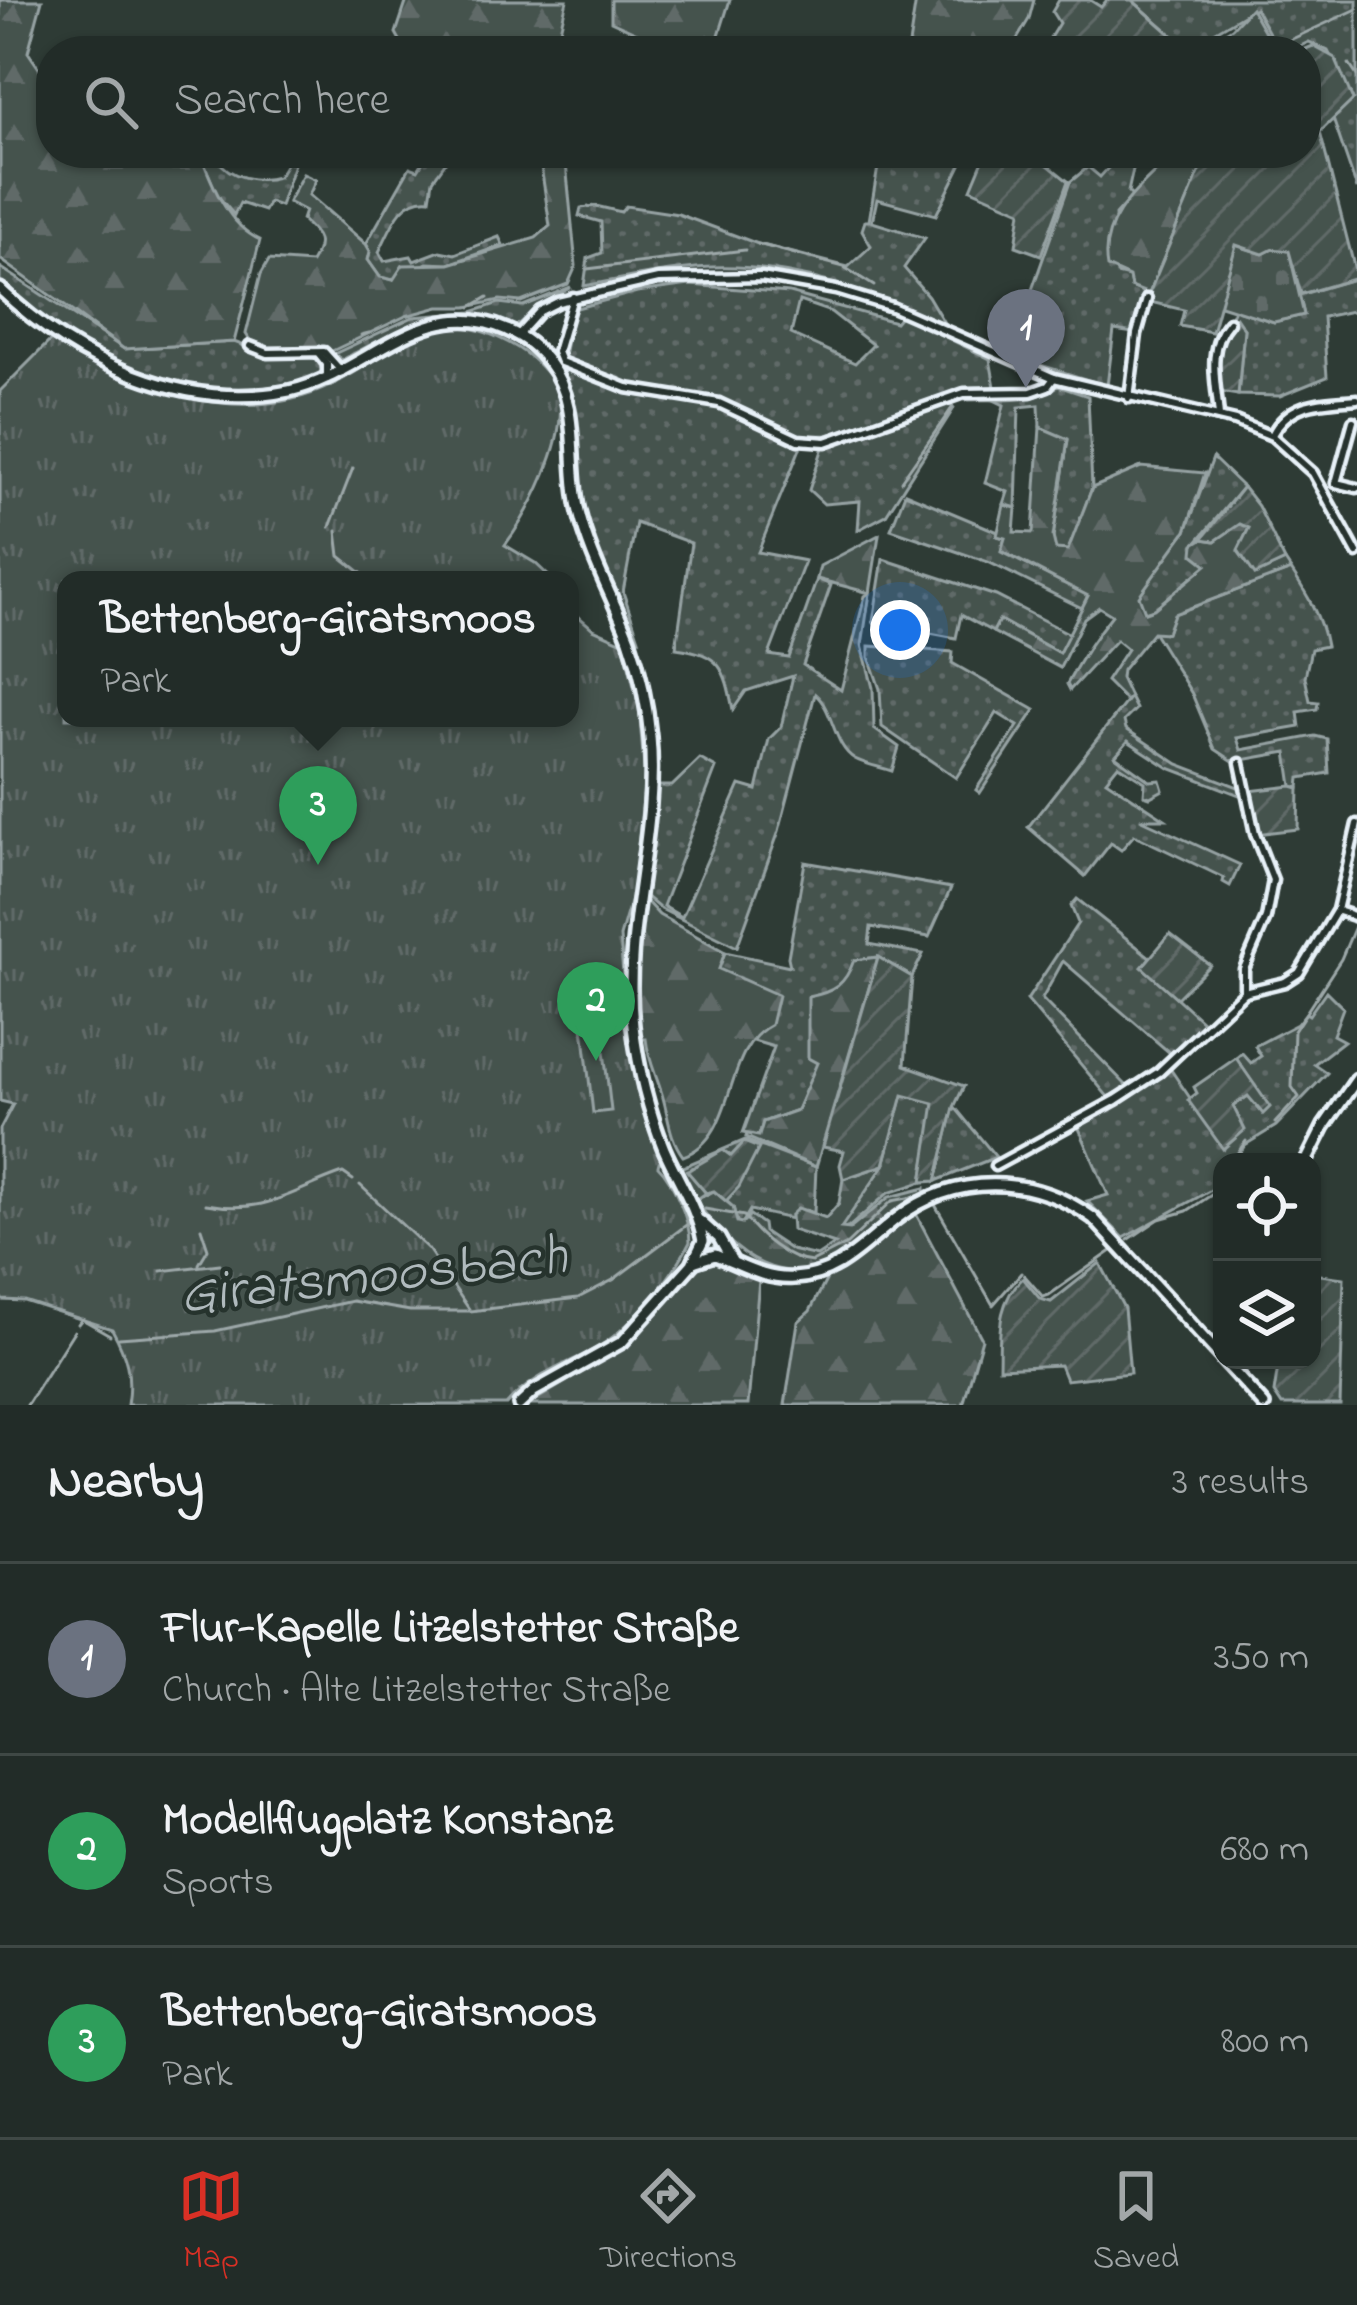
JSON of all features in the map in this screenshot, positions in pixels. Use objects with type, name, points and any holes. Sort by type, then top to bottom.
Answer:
[{"type":"main road","points":[[0,289],[45,328],[120,369],[164,385],[244,397],[294,390],[327,379],[404,334],[440,321],[487,322],[518,335],[550,364],[566,396],[579,511],[629,639],[645,699],[652,775],[632,933],[633,1025],[655,1124],[711,1247],[747,1270],[781,1278],[813,1275],[856,1255],[895,1220],[933,1196],[991,1183],[1034,1188],[1093,1218],[1213,1347]]},
{"type":"main road","points":[[1310,1153],[1357,1079]]},
{"type":"main road","points":[[519,1405],[534,1391],[622,1342],[711,1247]]},
{"type":"main road","points":[[1233,1369],[1264,1405]]},
{"type":"street","points":[[518,335],[540,311],[573,297],[681,276],[804,282],[892,307],[1054,379],[1219,417],[1272,436],[1324,490],[1357,553]]},
{"type":"street","points":[[573,297],[557,352],[561,362],[627,388],[719,404],[814,443],[964,393],[1031,392],[1054,379]]},
{"type":"street","points":[[1129,398],[1147,299]]},
{"type":"street","points":[[1219,417],[1214,363],[1217,340],[1228,322]]},
{"type":"street","points":[[250,346],[268,353],[324,352],[342,372]]},
{"type":"street","points":[[316,351],[327,364],[327,379]]},
{"type":"street","points":[[1272,436],[1283,418],[1304,405],[1357,400]]},
{"type":"street","points":[[1336,483],[1353,421]]},
{"type":"street","points":[[1324,490],[1336,483],[1357,488]]},
{"type":"street","points":[[1240,763],[1256,834],[1274,880],[1266,918],[1244,969],[1244,992]]},
{"type":"street","points":[[994,1166],[1159,1072],[1244,992],[1286,982],[1299,973],[1337,910],[1357,824]]},
{"type":"street","points":[[1337,910],[1357,917]]},
{"type":"green space","points":[[0,0],[42,0],[28,52],[36,64],[36,168],[206,168],[230,214],[260,240],[234,342],[124,349],[0,259]]},
{"type":"green space","points":[[407,0],[567,0],[559,36],[396,33]]},
{"type":"green space","points":[[611,0],[730,0],[719,36],[644,36],[611,21]]},
{"type":"green space","points":[[916,0],[1034,0],[1019,36],[910,36]]},
{"type":"green space","points":[[1059,0],[1090,0],[1101,7],[1107,0],[1132,0],[1173,36],[1051,36],[1059,23],[1052,12]]},
{"type":"green space","points":[[1132,0],[1357,0],[1357,189],[1333,119],[1353,100],[1328,51],[1321,48],[1321,36],[1271,36],[1255,8],[1207,36],[1173,36]]},
{"type":"green space","points":[[1251,8],[1267,36],[1219,36]]},
{"type":"green space","points":[[1321,50],[1335,58],[1353,100],[1321,131]]},
{"type":"green space","points":[[1321,136],[1357,278],[1301,294],[1289,251],[1273,249],[1263,254],[1236,245],[1212,332],[1180,326],[1184,310],[1146,301],[1203,168],[1321,168]]},
{"type":"green space","points":[[206,168],[226,168],[236,175],[261,179],[278,177],[283,168],[293,168],[280,206],[269,202],[264,211],[240,203],[234,215],[217,195]]},
{"type":"green space","points":[[409,168],[441,168],[433,180],[430,199],[411,203],[398,216],[379,252],[384,261],[411,256],[414,261],[440,251],[455,254],[499,237],[503,245],[449,264],[427,263],[393,280],[380,277],[368,260],[366,244]]},
{"type":"green space","points":[[541,168],[566,168],[576,266],[568,284],[521,302],[439,307],[406,316],[332,351],[264,348],[246,334],[269,260],[311,263],[318,250],[316,236],[302,220],[305,211],[288,202],[303,174],[316,180],[309,195],[366,244],[368,260],[380,277],[393,280],[403,265],[449,264],[536,238],[550,226]]},
{"type":"green space","points":[[878,168],[960,168],[936,215],[877,199],[872,222],[925,238],[904,268],[944,323],[860,291],[772,270],[696,268],[584,286],[588,258],[602,253],[601,222],[579,216],[581,208],[621,212],[626,206],[678,214],[758,244],[848,267],[871,246],[862,230],[869,221]]},
{"type":"green space","points":[[980,168],[1052,168],[1068,181],[1041,255],[1016,246],[1021,211],[971,189]]},
{"type":"green space","points":[[1087,168],[1100,177],[1108,168],[1133,168],[1128,192],[1132,196],[1115,215],[1117,274],[1129,277],[1131,287],[1145,293],[1134,333],[1114,330],[1107,386],[1009,355],[1070,182]]},
{"type":"green space","points":[[1160,168],[1203,168],[1149,294],[1131,287],[1129,277],[1107,267],[1109,233],[1137,190]]},
{"type":"green space","points":[[1235,245],[1263,254],[1273,249],[1289,251],[1304,315],[1274,322],[1217,304]]},
{"type":"green space","points":[[0,267],[124,349],[234,342],[269,355],[317,358],[322,370],[319,376],[275,386],[231,389],[148,374],[108,358],[34,312],[0,283]]},
{"type":"green space","points":[[1357,278],[1357,310],[1323,317],[1327,377],[1280,396],[1238,395],[1244,329],[1231,316],[1234,309],[1274,322],[1304,315],[1299,295]]},
{"type":"green space","points":[[690,285],[789,293],[895,322],[901,315],[990,359],[995,387],[955,393],[947,399],[954,408],[886,515],[858,530],[860,501],[824,504],[809,490],[824,444],[877,420],[827,435],[799,436],[722,401],[627,385],[563,361],[573,309],[637,292]],"holes":[[[799,301],[831,312],[873,345],[855,363],[791,334]]]},
{"type":"green space","points":[[571,287],[514,328],[491,320],[447,317],[404,329],[342,360],[334,354],[413,317],[472,312],[499,303],[523,306]]},
{"type":"green space","points":[[1236,317],[1244,329],[1238,395],[1219,392],[1215,372],[1218,341]]},
{"type":"green space","points":[[463,327],[509,343],[540,365],[556,388],[560,413],[552,453],[535,495],[505,545],[543,571],[57,571],[57,727],[579,727],[579,617],[593,629],[623,642],[639,707],[645,780],[633,892],[620,937],[624,987],[619,996],[638,1093],[665,1163],[658,1166],[680,1202],[690,1242],[661,1286],[622,1329],[595,1349],[536,1379],[506,1405],[127,1405],[127,1366],[112,1329],[24,1301],[2,1300],[0,1293],[0,1129],[13,1104],[0,1101],[0,391],[52,339],[116,374],[152,387],[188,398],[261,404],[332,385],[432,330]]},
{"type":"green space","points":[[555,362],[628,394],[719,407],[803,441],[758,552],[805,561],[769,655],[789,658],[817,579],[831,585],[803,665],[841,690],[865,596],[870,593],[862,645],[873,688],[874,729],[899,747],[892,771],[848,753],[815,694],[779,831],[737,947],[659,908],[645,896],[646,889],[640,885],[655,776],[659,786],[672,786],[700,759],[716,768],[663,906],[682,917],[740,785],[757,790],[769,739],[781,727],[793,676],[746,691],[733,710],[727,683],[712,659],[676,648],[691,543],[636,523],[623,592],[639,639],[634,638],[582,510],[564,381]]},
{"type":"green space","points":[[1058,386],[1088,396],[1092,488],[1068,551],[1055,549],[1053,537],[1068,440],[1040,427],[1039,405],[1019,407],[1016,508],[1004,504],[1008,492],[985,483],[1004,405],[992,395],[1040,394]]},
{"type":"green space","points":[[1040,427],[1068,439],[1053,537],[1056,549],[1068,550],[1092,488],[1141,467],[1205,473],[1186,531],[1139,596],[1145,612],[1207,565],[1193,554],[1194,544],[1202,539],[1215,541],[1240,523],[1249,528],[1238,551],[1255,574],[1285,561],[1291,570],[1174,614],[1167,633],[1153,632],[1122,670],[1130,697],[1126,701],[1106,681],[1127,649],[1116,640],[1070,690],[1067,684],[1072,675],[1112,615],[1099,607],[1084,618],[1060,668],[993,632],[999,620],[1059,653],[1088,596],[1001,551],[1005,538],[997,536],[1004,505],[1016,508],[1014,532],[1033,533]]},
{"type":"green space","points":[[1213,458],[1243,487],[1194,545],[1207,565],[1145,612],[1138,596],[1186,531]]},
{"type":"green space","points":[[1243,487],[1258,506],[1285,561],[1255,575],[1238,550],[1249,528],[1240,524],[1215,541],[1202,539]]},
{"type":"green space","points":[[905,493],[998,532],[997,536],[1005,538],[1001,552],[1088,595],[1082,608],[988,562],[891,529]]},
{"type":"green space","points":[[879,535],[870,593],[817,579],[820,566]]},
{"type":"green space","points":[[883,559],[996,596],[1070,634],[1059,653],[1000,620],[993,632],[961,615],[956,638],[873,622]]},
{"type":"green space","points":[[1291,570],[1313,606],[1326,646],[1311,649],[1305,677],[1310,701],[1318,702],[1317,709],[1298,712],[1300,727],[1237,738],[1241,750],[1315,736],[1327,739],[1329,773],[1300,778],[1299,788],[1292,786],[1287,752],[1242,760],[1239,765],[1215,749],[1192,694],[1153,631],[1167,633],[1173,614]]},
{"type":"green space","points":[[869,646],[953,652],[952,663],[1035,710],[980,793],[976,790],[1018,726],[997,713],[956,778],[882,727],[880,689]]},
{"type":"green space","points":[[1130,697],[1136,709],[1124,721],[1126,729],[1178,764],[1241,788],[1242,796],[1169,768],[1128,741],[1115,756],[1150,781],[1160,780],[1163,790],[1144,795],[1145,782],[1118,765],[1106,780],[1165,819],[1140,819],[1240,865],[1230,886],[1224,878],[1134,835],[1121,850],[1111,843],[1085,876],[1028,827]]},
{"type":"green space","points":[[1299,788],[1298,829],[1255,834],[1249,791]]},
{"type":"green space","points":[[805,862],[951,888],[929,937],[871,927],[869,944],[923,954],[912,977],[878,957],[855,960],[846,983],[826,994],[818,1063],[797,1110],[763,1122],[759,1136],[743,1133],[774,1047],[750,1040],[767,1026],[718,969],[725,952],[790,966]]},
{"type":"green space","points":[[1077,899],[1150,957],[1143,967],[1204,1023],[1171,1054],[1063,961],[1042,999],[1128,1087],[1108,1097],[1027,1000],[1078,923],[1071,906]]},
{"type":"green space","points":[[645,900],[659,915],[725,952],[719,969],[778,995],[771,1025],[744,1053],[713,1131],[701,1146],[683,1156],[671,1132],[646,1039],[640,1039],[635,979]]},
{"type":"green space","points":[[1170,934],[1210,965],[1177,998],[1142,967]]},
{"type":"green space","points":[[878,957],[816,1167],[746,1137],[759,1136],[763,1122],[797,1110],[817,1063],[808,1058],[808,997],[837,986],[854,960]]},
{"type":"green space","points":[[878,957],[912,977],[905,1065],[964,1086],[954,1107],[936,1181],[922,1182],[934,1103],[903,1095],[884,1165],[843,1179],[844,1151],[823,1147]]},
{"type":"green space","points":[[1326,991],[1343,1008],[1333,1035],[1344,1041],[1314,1064],[1327,1073],[1276,1126],[1240,1153],[1213,1153],[1211,1190],[1124,1238],[1087,1201],[1108,1195],[1078,1126],[1169,1067],[1224,1148],[1232,1107],[1248,1096],[1269,1107],[1236,1058],[1242,1053],[1251,1063],[1261,1056],[1255,1046],[1309,1015]]},
{"type":"green space","points":[[599,1008],[611,1111],[593,1113],[581,1010]]},
{"type":"green space","points":[[1236,1058],[1270,1107],[1263,1114],[1248,1096],[1233,1106],[1245,1130],[1223,1149],[1188,1100],[1197,1093],[1194,1087]]},
{"type":"green space","points":[[903,1094],[935,1104],[922,1182],[888,1193],[848,1228],[839,1228],[884,1165]]},
{"type":"green space","points":[[954,1106],[996,1157],[936,1181]]},
{"type":"green space","points":[[745,1140],[816,1167],[814,1213],[806,1210],[791,1219],[750,1210],[742,1224],[737,1222],[726,1201],[735,1187],[744,1143],[731,1157],[687,1170],[706,1193],[696,1200],[680,1168]]},
{"type":"green space","points":[[744,1142],[759,1148],[739,1187],[726,1201],[714,1191],[706,1193],[687,1171],[723,1150],[731,1156]]},
{"type":"green space","points":[[884,1165],[841,1228],[850,1229],[889,1197],[925,1188],[925,1194],[851,1252],[804,1271],[782,1270],[743,1253],[696,1200],[714,1191],[733,1207],[737,1222],[750,1215],[763,1224],[764,1232],[791,1250],[817,1256],[835,1244],[792,1230],[791,1215],[798,1208],[826,1218],[839,1203],[843,1179]]},
{"type":"green space","points":[[916,1214],[982,1339],[963,1405],[785,1405],[798,1322],[810,1311],[832,1269]]},
{"type":"green space","points":[[702,1261],[759,1280],[748,1405],[527,1405],[628,1345]]},
{"type":"green space","points":[[1100,1263],[1124,1308],[1130,1373],[1066,1380],[1060,1365],[999,1368],[1004,1308],[1014,1287],[1023,1278],[1040,1299],[1051,1302]]},
{"type":"green space","points":[[1321,1275],[1344,1278],[1340,1405],[1282,1405],[1274,1393],[1278,1369],[1321,1369]]},
{"type":"waterway","points":[[1298,36],[1357,9]]},
{"type":"waterway","points":[[1349,64],[1357,76]]},
{"type":"waterway","points":[[758,244],[844,267],[874,286]]},
{"type":"waterway","points":[[587,269],[745,250]]},
{"type":"waterway","points":[[471,307],[488,297]]},
{"type":"waterway","points":[[361,335],[369,333]]},
{"type":"waterway","points":[[963,400],[1024,399],[1058,386]]},
{"type":"waterway","points":[[901,481],[952,408]]},
{"type":"waterway","points":[[330,527],[353,468]]},
{"type":"waterway","points":[[337,531],[340,556],[359,571]]},
{"type":"waterway","name":"Giratsmoosbach","points":[[1275,1123],[1299,1097],[1292,1087],[1294,1031],[1341,959],[1356,924]]},
{"type":"waterway","name":"Giratsmoosbach","points":[[1237,1153],[1246,1141]]},
{"type":"waterway","points":[[206,1204],[262,1204],[343,1173],[353,1180]]},
{"type":"waterway","points":[[360,1185],[428,1249],[469,1309]]},
{"type":"waterway","name":"Giratsmoosbach","points":[[1128,1240],[1159,1219],[1187,1211],[1213,1194]]},
{"type":"waterway","name":"Giratsmoosbach","points":[[705,1209],[744,1216],[774,1246],[812,1262],[847,1244],[892,1201],[923,1195]]},
{"type":"waterway","name":"Giratsmoosbach","points":[[934,1203],[993,1305],[1021,1273]]},
{"type":"waterway","name":"Giratsmoosbach","points":[[119,1338],[215,1331],[352,1301],[410,1311],[470,1311],[578,1298],[613,1280],[689,1223]]},
{"type":"waterway","points":[[199,1264],[208,1249],[201,1228]]},
{"type":"waterway","name":"Giratsmoosbach","points":[[1024,1275],[1043,1297],[1116,1248]]},
{"type":"waterway","points":[[161,1271],[220,1264]]},
{"type":"waterway","points":[[78,1324],[82,1319],[110,1335]]},
{"type":"waterway","points":[[27,1405],[74,1331]]},
{"type":"place","name":"Flur-Kapelle Litzelstetter Straße","points":[[1026,388]]},
{"type":"place","name":"Bettenberg-Giratsmoos","points":[[318,865]]},
{"type":"place","name":"Modellflugplatz Konstanz","points":[[596,1061]]}]
